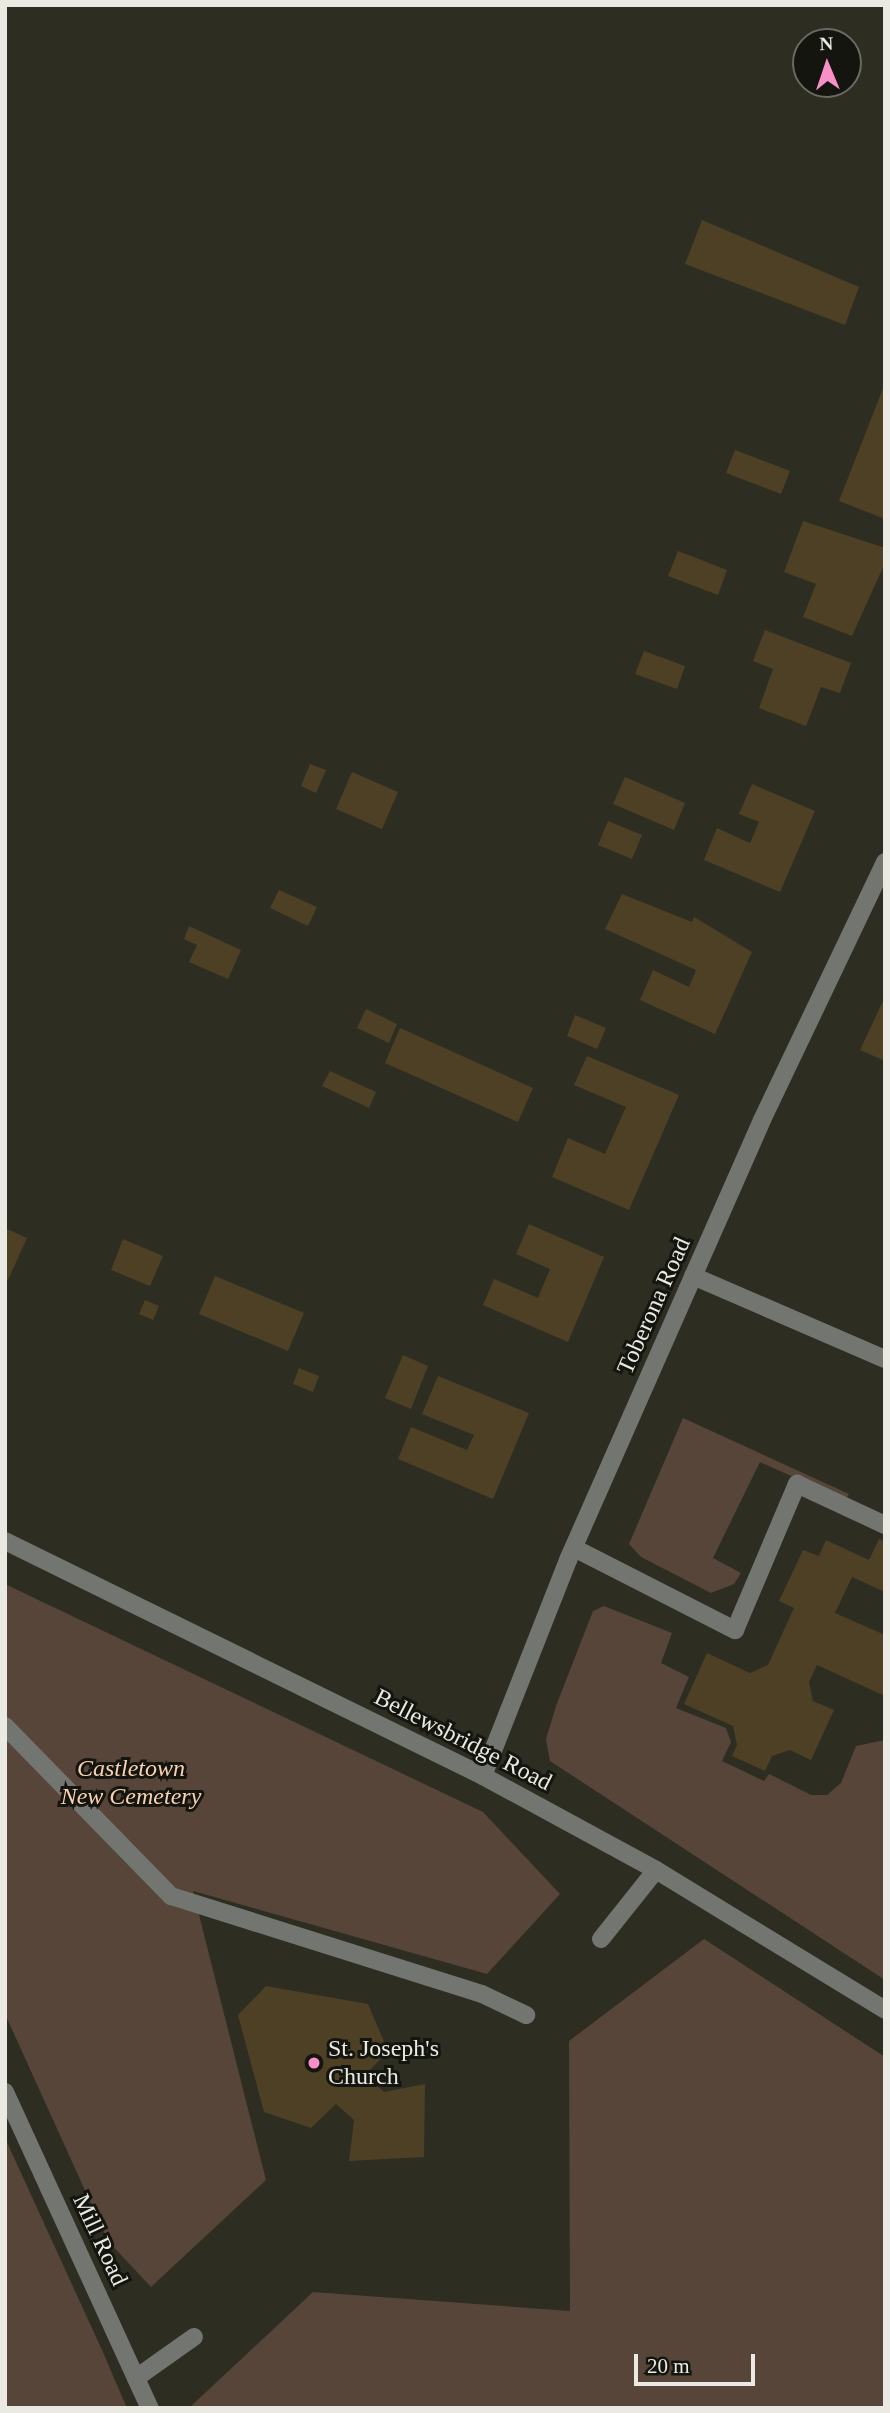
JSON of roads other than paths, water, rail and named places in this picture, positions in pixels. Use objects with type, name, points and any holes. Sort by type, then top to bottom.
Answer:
[{"type":"street","name":"Toberona Road","points":[[483,1776],[574,1548],[693,1276],[885,862]]},
{"type":"street","points":[[693,1276],[884,1358]]},
{"type":"street","points":[[574,1548],[735,1630],[797,1484],[885,1525]]},
{"type":"street","name":"Bellewsbridge Road","points":[[5,1541],[483,1776],[656,1870],[885,2010]]},
{"type":"street","points":[[5,1726],[170,1896],[482,1994],[526,2015]]},
{"type":"street","points":[[600,1939],[656,1870]]},
{"type":"street","name":"Mill Road","points":[[5,2092],[150,2408]]},
{"type":"street","points":[[136,2378],[194,2337]]},
{"type":"place","name":"St. Joseph's Church","points":[[314,2063]]},
{"type":"park label","name":"Castletown New Cemetery","points":[[131,1783]]}]
